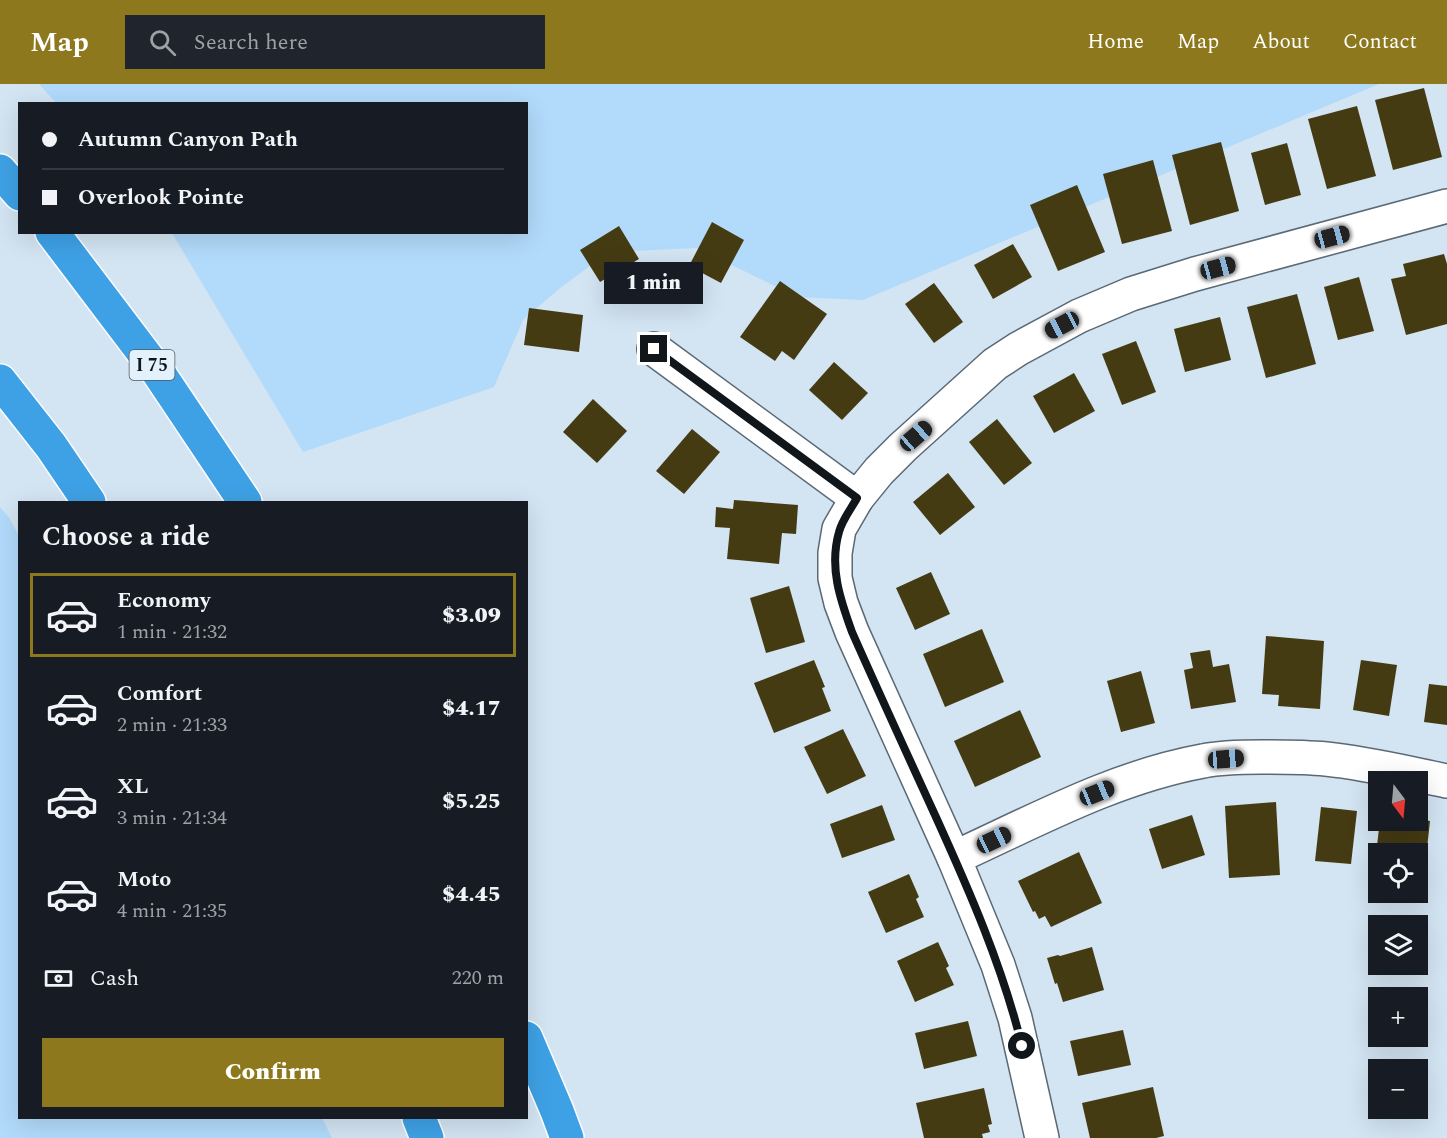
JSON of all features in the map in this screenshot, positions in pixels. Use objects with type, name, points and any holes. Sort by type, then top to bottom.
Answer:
[{"type":"highway","points":[[0,171],[18,192]]},
{"type":"highway","name":"I 75","points":[[54,234],[158,372],[244,501]]},
{"type":"highway","points":[[0,381],[51,446],[87,501]]},
{"type":"highway","points":[[528,1043],[558,1111],[567,1138]]},
{"type":"highway","points":[[419,1119],[427,1138]]},
{"type":"street","points":[[1042,1138],[1022,1046],[988,937],[841,603],[836,578],[835,553],[839,530],[857,498],[879,471],[995,364],[1079,316],[1131,294],[1195,274],[1447,206]]},
{"type":"street","points":[[654,349],[857,498]]},
{"type":"street","points":[[954,858],[1118,784],[1205,760],[1247,757],[1327,759],[1447,781]]},
{"type":"shaded area","points":[[39,84],[1379,84],[863,300],[797,297],[697,248],[609,252],[560,288],[523,320],[494,387],[303,452],[173,234],[528,234],[528,102],[55,102]]},
{"type":"shaded area","points":[[0,507],[18,534],[18,1119],[322,1119],[332,1138],[0,1138]]},
{"type":"building","points":[[1424,88],[1442,157],[1393,170],[1375,100]]},
{"type":"building","points":[[1357,106],[1376,176],[1327,189],[1308,119]]},
{"type":"building","points":[[1221,142],[1239,211],[1190,225],[1172,155]]},
{"type":"building","points":[[1287,143],[1301,195],[1265,205],[1251,153]]},
{"type":"building","points":[[1153,160],[1172,231],[1122,244],[1103,174]]},
{"type":"building","points":[[1077,185],[1105,252],[1058,271],[1030,205]]},
{"type":"building","points":[[712,222],[744,240],[721,283],[689,266]]},
{"type":"building","points":[[619,226],[639,259],[600,282],[580,250]]},
{"type":"building","points":[[1013,244],[1032,277],[993,299],[974,265]]},
{"type":"building","points":[[1444,254],[1447,264],[1447,324],[1406,335],[1391,279],[1406,276],[1403,264]]},
{"type":"building","points":[[1359,277],[1374,331],[1338,340],[1324,287]]},
{"type":"building","points":[[780,281],[827,314],[794,360],[782,351],[775,361],[740,337]]},
{"type":"building","points":[[934,283],[963,322],[934,343],[905,304]]},
{"type":"building","points":[[1297,294],[1316,364],[1266,378],[1247,307]]},
{"type":"building","points":[[529,308],[583,315],[579,352],[524,345]]},
{"type":"building","points":[[1220,317],[1231,360],[1185,372],[1174,329]]},
{"type":"building","points":[[1136,341],[1156,392],[1122,405],[1102,354]]},
{"type":"building","points":[[834,362],[868,393],[842,420],[809,390]]},
{"type":"building","points":[[1074,373],[1095,411],[1054,433],[1033,396]]},
{"type":"building","points":[[593,399],[627,431],[597,463],[563,432]]},
{"type":"building","points":[[997,419],[1032,463],[1004,485],[969,442]]},
{"type":"building","points":[[692,429],[720,452],[684,494],[656,471]]},
{"type":"building","points":[[948,473],[975,507],[940,535],[913,502]]},
{"type":"building","points":[[734,500],[798,505],[796,534],[782,533],[779,564],[727,559],[730,528],[715,527],[716,507],[733,509]]},
{"type":"building","points":[[931,572],[950,614],[915,630],[896,588]]},
{"type":"building","points":[[789,586],[805,642],[766,653],[750,598]]},
{"type":"building","points":[[982,629],[1004,682],[945,707],[923,654]]},
{"type":"building","points":[[1266,636],[1324,641],[1320,709],[1278,706],[1279,695],[1262,694]]},
{"type":"building","points":[[1210,650],[1213,667],[1229,664],[1236,702],[1191,709],[1184,670],[1193,668],[1190,653]]},
{"type":"building","points":[[814,660],[825,687],[822,688],[831,711],[774,733],[754,683]]},
{"type":"building","points":[[1361,660],[1397,665],[1389,716],[1353,710]]},
{"type":"building","points":[[1141,671],[1155,723],[1121,732],[1107,681]]},
{"type":"building","points":[[1429,684],[1447,686],[1447,725],[1424,722]]},
{"type":"building","points":[[1020,710],[1041,757],[975,787],[954,741]]},
{"type":"building","points":[[843,729],[866,776],[827,794],[804,747]]},
{"type":"building","points":[[1276,802],[1280,875],[1229,878],[1225,806]]},
{"type":"building","points":[[882,805],[895,840],[842,858],[830,824]]},
{"type":"building","points":[[1321,807],[1357,811],[1351,864],[1315,861]]},
{"type":"building","points":[[1192,815],[1205,855],[1162,869],[1149,829]]},
{"type":"building","points":[[1428,821],[1430,821],[1428,843],[1377,843],[1379,831],[1428,831]]},
{"type":"building","points":[[1079,852],[1102,903],[1051,927],[1045,916],[1039,919],[1035,911],[1033,912],[1018,881]]},
{"type":"building","points":[[909,874],[919,897],[916,899],[924,917],[886,933],[868,892]]},
{"type":"building","points":[[938,942],[949,966],[946,968],[954,985],[915,1002],[897,961]]},
{"type":"building","points":[[1092,947],[1104,990],[1063,1002],[1047,958]]},
{"type":"building","points":[[968,1021],[977,1056],[924,1069],[915,1033]]},
{"type":"building","points":[[1123,1030],[1131,1065],[1078,1076],[1070,1041]]},
{"type":"building","points":[[1153,1087],[1164,1136],[1090,1138],[1082,1103]]},
{"type":"building","points":[[984,1088],[992,1124],[988,1125],[990,1132],[982,1134],[983,1138],[924,1138],[916,1103]]},
{"type":"route","points":[[654,349],[857,498],[839,530],[835,553],[836,578],[841,603],[988,937],[1022,1046]]}]
